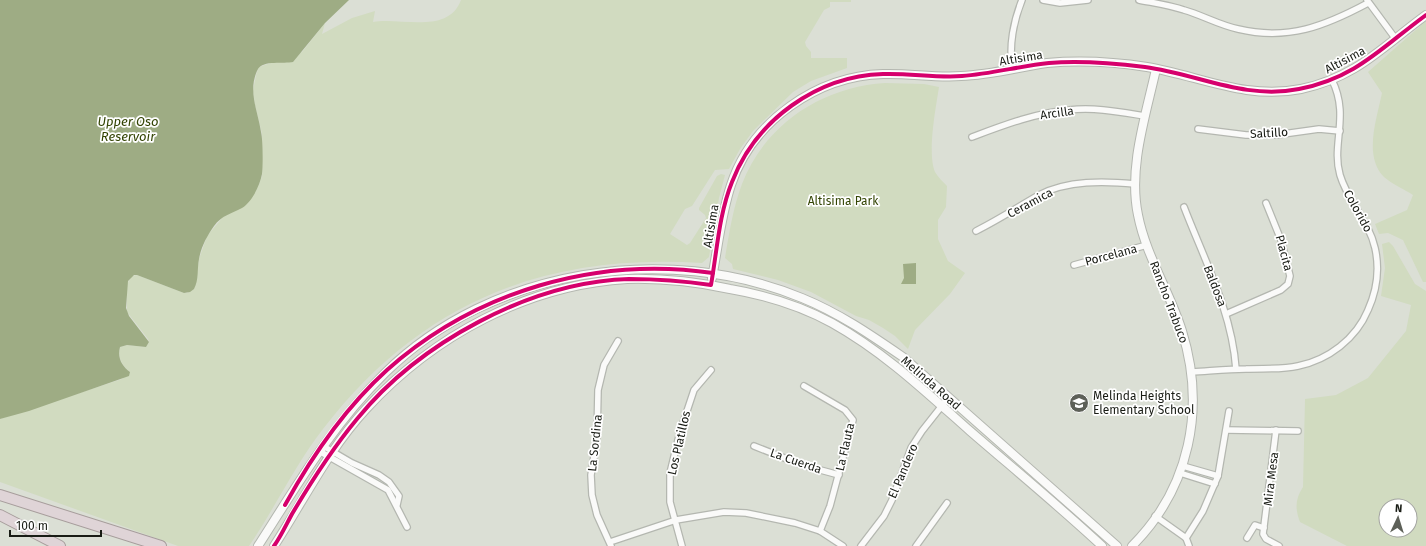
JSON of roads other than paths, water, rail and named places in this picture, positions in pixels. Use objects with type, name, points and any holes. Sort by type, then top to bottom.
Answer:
[{"type":"highway","points":[[0,495],[161,546]]},
{"type":"highway","points":[[0,515],[60,546]]},
{"type":"main road","name":"Altisima","points":[[711,285],[725,203],[732,182],[741,163],[765,129],[795,103],[814,91],[838,82],[863,76],[883,74],[959,77],[1048,63],[1082,62],[1114,63],[1156,69],[1240,90],[1260,92],[1300,89],[1332,80],[1364,64],[1426,14]]},
{"type":"main road","name":"Rancho Trabuco","points":[[1132,546],[1155,516],[1181,470],[1192,422],[1192,372],[1182,330],[1147,245],[1138,215],[1135,184],[1139,149],[1156,69]]},
{"type":"main road","name":"Melinda Road","points":[[258,546],[321,448],[355,403],[387,371],[439,330],[487,305],[540,285],[587,274],[643,269],[713,273],[781,290],[834,313],[867,332],[903,357],[1117,546]]},
{"type":"main road","name":"Melinda Road","points":[[274,546],[331,454],[367,408],[420,358],[456,334],[513,306],[578,286],[629,279],[668,280],[711,285],[764,296],[830,322],[893,363],[1102,546]]},
{"type":"street","points":[[1013,69],[1012,45],[1017,11],[1022,0]]},
{"type":"street","points":[[1043,0],[1060,3],[1088,0]]},
{"type":"street","points":[[1139,0],[1184,10],[1237,29],[1261,34],[1299,32],[1319,27],[1368,1],[1395,38]]},
{"type":"street","name":"Colorido","points":[[1192,372],[1297,367],[1314,362],[1333,352],[1344,343],[1357,330],[1369,309],[1374,298],[1377,282],[1377,257],[1372,234],[1344,187],[1340,174],[1338,160],[1341,117],[1339,102],[1332,80]]},
{"type":"street","name":"Arcilla","points":[[972,137],[1030,117],[1070,110],[1108,111],[1145,116]]},
{"type":"street","name":"Saltillo","points":[[1198,129],[1246,135],[1276,134],[1319,128],[1340,131]]},
{"type":"street","name":"Ceramica","points":[[976,231],[1040,195],[1056,189],[1074,184],[1099,182],[1135,184]]},
{"type":"street","name":"Placita","points":[[1226,314],[1281,290],[1290,281],[1281,240],[1266,203]]},
{"type":"street","name":"Baldosa","points":[[1184,207],[1226,314],[1232,337],[1236,369]]},
{"type":"street","name":"Porcelana","points":[[1074,265],[1147,245]]},
{"type":"street","name":"La Sordina","points":[[611,544],[597,515],[592,495],[591,474],[597,437],[598,390],[604,365],[618,341]]},
{"type":"street","name":"Los Platillos","points":[[682,546],[670,502],[672,466],[680,432],[694,390],[711,370]]},
{"type":"street","name":"La Flauta","points":[[804,386],[845,410],[853,420],[830,506],[820,531]]},
{"type":"street","name":"El Pandero","points":[[861,546],[884,516],[892,500],[911,448],[922,431],[948,398]]},
{"type":"street","points":[[1186,538],[1203,511],[1218,476],[1229,411]]},
{"type":"street","points":[[1227,430],[1298,431]]},
{"type":"street","name":"Mira Mesa","points":[[1264,528],[1276,430]]},
{"type":"street","name":"La Cuerda","points":[[754,446],[802,465],[839,475]]},
{"type":"street","points":[[321,448],[388,490],[407,527]]},
{"type":"street","points":[[1181,470],[1218,476]]},
{"type":"street","points":[[1181,470],[1215,484]]},
{"type":"street","points":[[916,546],[947,503]]},
{"type":"street","points":[[611,544],[676,520],[710,514],[746,513],[795,523],[820,531],[843,546]]},
{"type":"street","points":[[1155,516],[1186,538],[1189,546]]},
{"type":"street","points":[[1247,538],[1255,525],[1264,528],[1263,534],[1266,539],[1279,546]]},
{"type":"water","name":"Upper Oso Reservoir","points":[[0,0],[349,0],[325,23],[293,62],[264,64],[258,69],[253,85],[253,93],[262,136],[263,166],[261,178],[255,193],[249,202],[242,208],[220,219],[209,234],[200,255],[197,282],[194,289],[190,292],[184,293],[137,275],[134,275],[128,281],[126,308],[129,316],[149,342],[146,347],[127,345],[120,347],[119,355],[123,364],[130,372],[129,376],[29,411],[0,419]]},
{"type":"water","points":[[916,263],[916,284],[901,284],[904,278],[903,264]]},
{"type":"place","name":"Melinda Heights Elementary School","points":[[1079,403]]},
{"type":"park label","name":"Altisima Park","points":[[843,201]]}]
